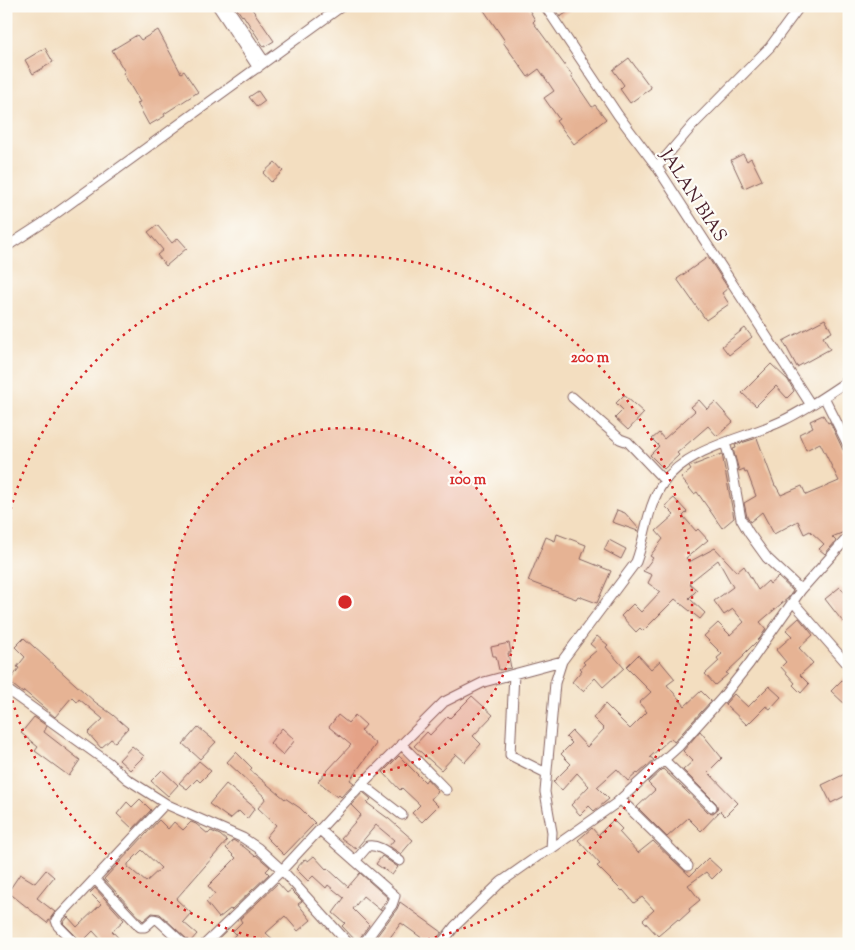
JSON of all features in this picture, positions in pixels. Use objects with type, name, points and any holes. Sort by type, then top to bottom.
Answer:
[{"type":"street","points":[[6,247],[43,223],[342,6]]},
{"type":"street","name":"JALAN BIAS","points":[[545,6],[618,115],[657,168],[811,405]]},
{"type":"street","points":[[657,168],[692,125],[770,47],[800,6]]},
{"type":"street","points":[[222,7],[262,65]]},
{"type":"street","points":[[551,850],[552,832],[544,792],[555,684],[562,661],[636,562],[642,547],[645,527],[658,492],[665,481],[680,466],[695,455],[783,421],[849,380]]},
{"type":"street","points":[[572,397],[620,439],[628,442],[665,481]]},
{"type":"street","points":[[824,397],[849,447]]},
{"type":"street","points":[[725,443],[731,463],[741,518],[749,533],[768,558],[800,590]]},
{"type":"street","points":[[440,944],[455,926],[501,882],[538,856],[551,850],[620,800],[664,760],[722,698],[749,664],[800,590],[849,536]]},
{"type":"street","points":[[792,602],[849,666]]},
{"type":"street","points":[[205,944],[282,870],[362,784],[444,702],[484,682],[562,661]]},
{"type":"street","points":[[514,674],[510,755],[546,773]]},
{"type":"street","points":[[6,688],[109,763],[127,779],[165,804],[243,838],[258,848],[282,870],[349,944]]},
{"type":"street","points":[[401,744],[446,790]]},
{"type":"street","points":[[664,760],[712,807]]},
{"type":"street","points":[[362,784],[402,815]]},
{"type":"street","points":[[620,800],[688,866]]},
{"type":"street","points":[[76,944],[58,926],[56,920],[165,804]]},
{"type":"street","points":[[320,830],[395,896],[392,905],[362,944]]},
{"type":"street","points":[[354,861],[371,845],[378,846],[400,861]]},
{"type":"street","points":[[95,879],[140,927],[145,927],[154,919],[158,920],[184,944]]},
{"type":"building","points":[[235,6],[257,6],[252,9],[274,41],[264,47]]},
{"type":"building","points":[[481,6],[527,6],[535,20],[533,22],[572,75],[592,107],[595,105],[606,119],[574,144],[556,121],[559,119],[544,98],[554,91],[539,69],[528,77],[503,42],[505,41]]},
{"type":"building","points":[[553,6],[577,6],[560,17]]},
{"type":"building","points":[[158,30],[181,73],[184,71],[198,92],[149,125],[137,103],[140,102],[112,50],[137,35],[141,40]]},
{"type":"building","points":[[45,48],[53,62],[33,74],[25,60]]},
{"type":"building","points":[[629,58],[651,88],[630,103],[620,89],[624,85],[613,70]]},
{"type":"building","points":[[258,91],[265,101],[257,107],[249,97]]},
{"type":"building","points":[[743,154],[747,161],[751,158],[762,180],[744,188],[731,160]]},
{"type":"building","points":[[275,162],[283,171],[271,182],[263,173]]},
{"type":"building","points":[[157,225],[172,243],[178,238],[187,248],[166,266],[157,255],[163,250],[148,232]]},
{"type":"building","points":[[708,257],[728,288],[722,293],[729,304],[706,320],[677,279]]},
{"type":"building","points":[[825,319],[832,332],[823,337],[830,349],[797,367],[783,341]]},
{"type":"building","points":[[745,328],[752,337],[729,355],[722,346]]},
{"type":"building","points":[[771,364],[788,380],[794,391],[787,398],[776,386],[756,406],[742,393]]},
{"type":"building","points":[[624,395],[644,413],[628,430],[615,418],[623,410],[616,403]]},
{"type":"building","points":[[699,400],[707,409],[715,402],[733,422],[717,436],[708,426],[677,453],[679,455],[664,469],[650,455],[659,446],[652,439],[659,433],[664,439],[695,411],[691,407]]},
{"type":"building","points":[[823,415],[828,423],[830,422],[843,450],[849,456],[849,530],[832,537],[836,541],[825,554],[819,549],[824,544],[810,531],[804,534],[798,521],[774,534],[762,512],[750,522],[744,503],[756,496],[747,472],[745,473],[744,469],[739,471],[733,449],[736,448],[735,445],[757,438],[775,486],[781,495],[802,486],[806,495],[839,481],[820,443],[806,450],[799,434],[813,427],[810,421]]},
{"type":"building","points":[[722,454],[734,518],[722,528],[697,492],[694,494],[681,478],[691,470],[689,467]]},
{"type":"building","points":[[674,498],[687,512],[683,516],[696,531],[698,529],[708,540],[686,558],[689,562],[715,548],[737,572],[744,566],[758,590],[768,581],[770,584],[778,577],[793,591],[788,598],[760,622],[766,629],[760,638],[726,673],[728,674],[715,685],[705,674],[719,661],[717,658],[722,654],[704,636],[718,623],[730,635],[744,622],[733,609],[724,615],[714,601],[733,587],[718,560],[689,583],[697,590],[689,598],[705,613],[700,619],[675,599],[643,631],[640,628],[636,632],[621,616],[633,604],[641,612],[660,592],[648,583],[652,575],[643,571],[653,558],[650,556],[663,539],[656,531],[674,515],[665,506]]},
{"type":"building","points":[[617,510],[625,513],[639,529],[638,531],[612,522]]},
{"type":"building","points":[[557,534],[586,545],[581,559],[611,571],[597,603],[578,596],[576,599],[528,581],[546,537],[555,541]]},
{"type":"building","points":[[609,540],[626,549],[621,559],[604,550]]},
{"type":"building","points":[[840,587],[849,597],[849,617],[843,622],[825,599]]},
{"type":"building","points":[[799,618],[813,635],[799,648],[813,663],[800,675],[809,684],[801,693],[781,667],[786,662],[776,650],[792,636],[786,630]]},
{"type":"building","points":[[597,636],[608,645],[606,647],[624,668],[603,687],[595,678],[583,691],[572,682],[582,670],[580,668],[585,664],[583,662],[597,650],[590,644]]},
{"type":"building","points":[[24,638],[95,702],[128,728],[115,742],[111,739],[101,748],[88,733],[103,719],[79,699],[77,702],[72,697],[55,717],[24,691],[23,693],[9,682],[25,657],[15,647]]},
{"type":"building","points":[[509,643],[511,653],[508,653],[511,668],[499,670],[496,656],[493,656],[491,647]]},
{"type":"building","points":[[638,655],[651,669],[660,661],[675,679],[667,685],[685,706],[701,691],[711,701],[674,742],[671,738],[650,757],[654,760],[638,774],[628,781],[617,769],[597,787],[609,799],[594,811],[589,806],[580,815],[571,805],[589,786],[577,773],[562,790],[553,782],[571,764],[561,754],[572,743],[566,737],[572,731],[587,747],[604,729],[593,718],[605,704],[630,729],[647,712],[639,703],[651,692],[626,667]]},
{"type":"building","points":[[849,673],[849,708],[831,691]]},
{"type":"building","points":[[769,686],[781,697],[770,709],[766,706],[747,725],[725,704],[734,694],[748,707]]},
{"type":"building","points":[[472,696],[493,715],[473,736],[481,744],[465,762],[456,754],[441,770],[414,746],[427,732],[430,735],[448,716],[450,718]]},
{"type":"building","points":[[338,715],[348,723],[355,715],[366,725],[361,731],[376,744],[350,780],[354,783],[341,797],[339,795],[337,797],[318,781],[351,745],[329,727]]},
{"type":"building","points":[[34,717],[47,726],[44,732],[80,760],[69,776],[35,751],[38,747],[21,733]]},
{"type":"building","points":[[198,727],[216,742],[200,759],[183,744]]},
{"type":"building","points":[[282,728],[295,740],[283,755],[270,743]]},
{"type":"building","points":[[700,731],[722,758],[708,772],[738,803],[725,816],[720,811],[701,831],[688,818],[667,837],[637,807],[655,790],[648,783],[663,769],[708,812],[713,813],[718,809],[716,803],[683,770],[693,761],[683,751]]},
{"type":"building","points":[[132,746],[144,756],[130,770],[119,760]]},
{"type":"building","points":[[236,752],[252,768],[250,770],[285,799],[300,808],[315,823],[284,855],[266,837],[276,825],[258,808],[266,798],[227,762]]},
{"type":"building","points":[[399,756],[425,782],[427,779],[438,791],[431,799],[438,806],[422,822],[412,813],[420,805],[402,788],[400,790],[383,772]]},
{"type":"building","points":[[199,761],[211,771],[200,782],[197,779],[187,789],[179,783]]},
{"type":"building","points":[[162,770],[178,785],[168,796],[151,781]]},
{"type":"building","points":[[849,772],[849,794],[831,803],[822,785]]},
{"type":"building","points":[[226,784],[255,808],[247,819],[239,811],[230,819],[209,804]]},
{"type":"building","points":[[363,792],[371,799],[367,803],[413,840],[401,854],[389,846],[394,840],[376,825],[356,849],[341,838],[361,815],[351,805]]},
{"type":"building","points":[[140,799],[151,810],[133,829],[117,814],[127,802],[132,807]]},
{"type":"building","points":[[159,820],[168,829],[174,822],[183,830],[191,822],[208,834],[211,831],[227,841],[176,899],[191,913],[183,922],[197,934],[190,942],[160,914],[152,913],[143,921],[104,879]],"holes":[[[142,850],[161,868],[146,882],[128,867],[128,864]]]},
{"type":"building","points":[[613,820],[622,829],[619,832],[638,853],[653,841],[690,876],[708,858],[721,870],[712,879],[706,872],[688,885],[700,900],[679,921],[678,919],[658,936],[643,920],[654,910],[642,897],[634,903],[597,866],[600,864],[578,840],[592,828],[598,835]]},
{"type":"building","points":[[233,840],[270,867],[266,871],[269,874],[231,910],[219,918],[206,902],[215,894],[208,886],[236,858],[226,848]]},
{"type":"building","points":[[314,856],[326,869],[348,887],[360,873],[388,898],[380,910],[363,896],[353,909],[369,925],[357,942],[342,926],[345,923],[333,913],[344,898],[328,885],[326,888],[313,876],[308,881],[296,869],[305,859],[308,861]]},
{"type":"building","points":[[382,856],[398,867],[392,875],[376,864]]},
{"type":"building","points":[[46,870],[54,877],[37,898],[55,912],[47,923],[8,892],[20,874],[35,883]]},
{"type":"building","points":[[278,883],[287,893],[291,890],[302,901],[298,904],[311,920],[298,931],[285,916],[266,933],[278,944],[227,944],[236,934],[233,931],[242,922],[240,919]]},
{"type":"building","points":[[95,888],[124,920],[112,931],[124,944],[105,944],[93,931],[82,942],[63,923],[68,917],[77,927],[101,904],[90,893]]},
{"type":"building","points":[[400,902],[442,932],[433,944],[430,944],[401,923],[385,944],[371,944],[397,909]]}]
